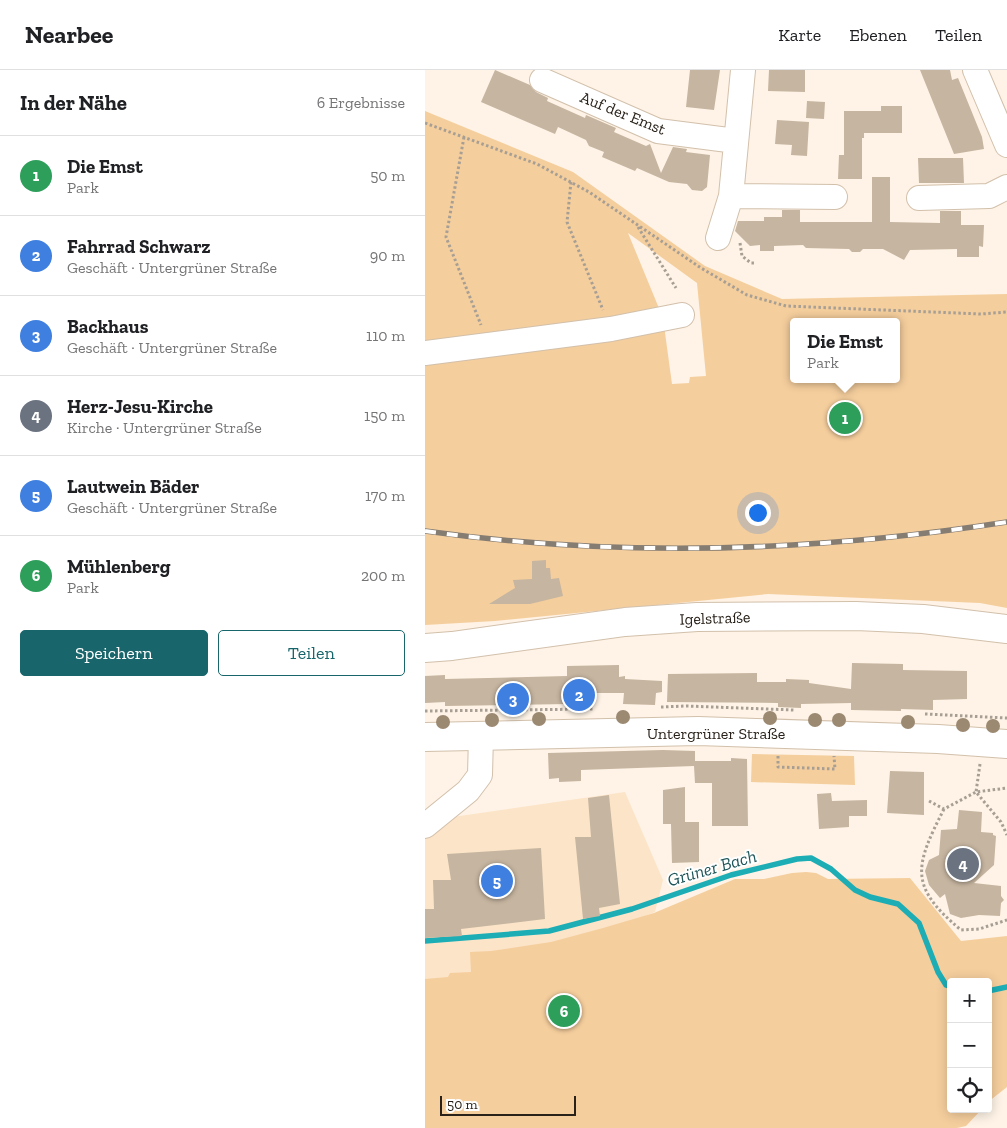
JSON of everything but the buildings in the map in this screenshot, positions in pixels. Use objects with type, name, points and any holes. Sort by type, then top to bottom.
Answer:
[{"type":"main road","name":"Igelstraße","points":[[425,648],[625,622],[697,617],[856,616],[923,619],[1007,628]]},
{"type":"main road","name":"Untergrüner Straße","points":[[425,737],[698,731],[833,734],[995,742]]},
{"type":"street","points":[[729,238],[735,140],[743,70]]},
{"type":"street","points":[[975,70],[1007,145]]},
{"type":"street","name":"Auf der Emst","points":[[542,80],[659,131],[735,140]]},
{"type":"street","points":[[919,198],[989,196],[1007,187]]},
{"type":"street","points":[[731,196],[835,197]]},
{"type":"street","points":[[425,353],[611,329],[683,315]]},
{"type":"street","points":[[425,826],[468,791],[480,775],[481,736]]},
{"type":"path","points":[[464,137],[446,237],[489,345]]},
{"type":"path","points":[[571,182],[567,222],[611,329]]},
{"type":"path","points":[[637,224],[675,288]]},
{"type":"path","points":[[729,238],[739,244],[742,256],[751,263],[756,263]]},
{"type":"path","points":[[976,792],[995,742]]},
{"type":"path","points":[[1007,788],[976,792],[944,810],[928,842],[921,869],[925,892],[944,916],[961,930],[979,929],[1007,920]]},
{"type":"path","points":[[976,792],[1001,822],[1007,834]]},
{"type":"path","points":[[929,801],[944,810]]},
{"type":"shaded area","points":[[425,111],[573,172],[705,266],[782,299],[1007,294],[1007,608],[980,603],[768,594],[495,621],[425,625]],"holes":[[[628,233],[697,283],[706,376],[690,377],[689,383],[672,384],[663,318]]]},
{"type":"shaded area","points":[[752,754],[854,756],[855,785],[751,782]]},
{"type":"shaded area","points":[[625,792],[663,880],[655,912],[488,982],[425,985],[425,821]]},
{"type":"shaded area","points":[[792,873],[816,873],[828,879],[910,878],[961,941],[1007,936],[1007,1087],[992,1099],[992,978],[947,978],[947,1113],[978,1113],[966,1126],[957,1128],[425,1128],[425,979],[448,977],[450,973],[471,972],[470,952],[491,951],[551,942],[654,913],[735,879],[764,879]]},
{"type":"waterway","name":"Grüner Bach","points":[[425,941],[549,931],[632,909],[731,875],[797,859],[811,858],[831,869],[855,890],[870,897],[898,904],[919,923],[938,972],[947,985]]},
{"type":"waterway","name":"Grüner Bach","points":[[992,990],[1007,987]]},
{"type":"railway","points":[[425,531],[498,540],[571,545],[716,548],[862,540],[1007,522]]},
{"type":"place","name":"Die Emst","points":[[845,418]]},
{"type":"place","name":"Fahrrad Schwarz","points":[[579,695]]},
{"type":"place","name":"Backhaus","points":[[513,699]]},
{"type":"place","name":"Herz-Jesu-Kirche","points":[[963,864]]},
{"type":"place","name":"Lautwein Bäder","points":[[497,881]]},
{"type":"place","name":"Mühlenberg","points":[[564,1011]]}]
